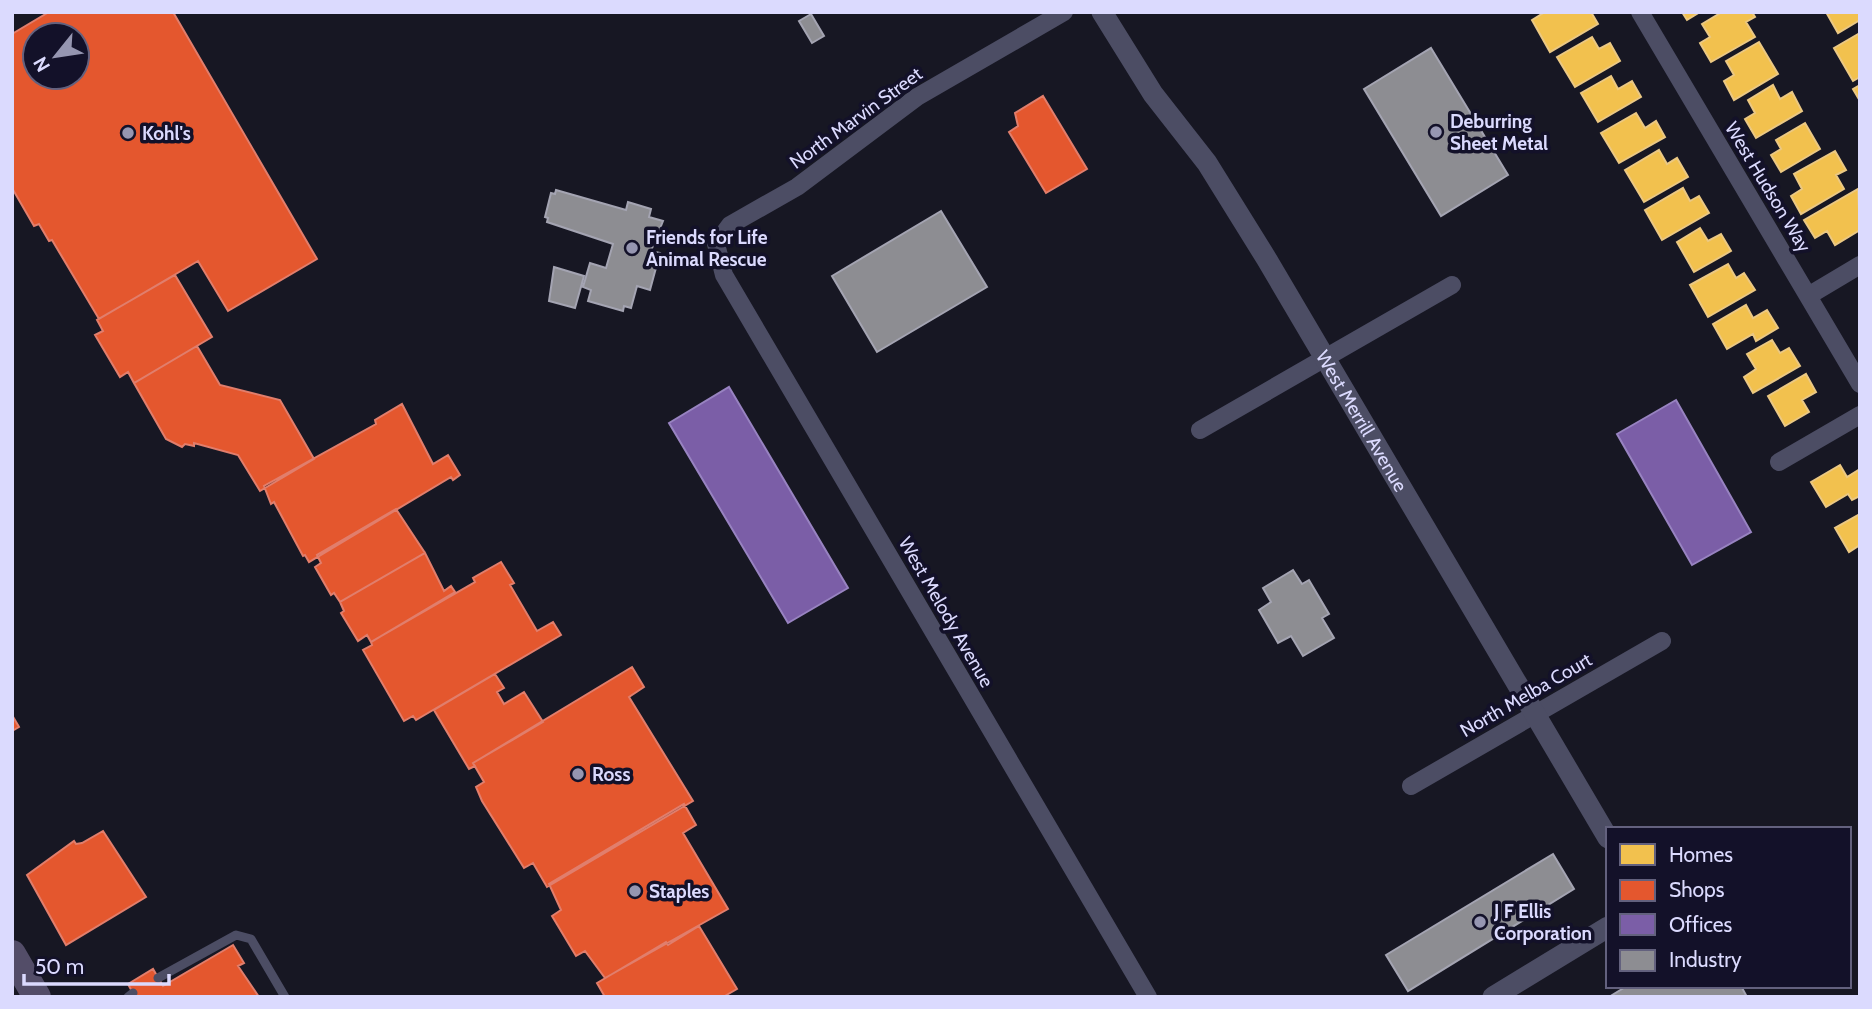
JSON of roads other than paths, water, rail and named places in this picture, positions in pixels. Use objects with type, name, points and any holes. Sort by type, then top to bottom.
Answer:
[{"type":"main road","points":[[12,954],[37,997]]},
{"type":"main road","points":[[12,989],[31,997]]},
{"type":"street","name":"North Marvin Street","points":[[716,244],[730,225],[797,187],[916,97],[1064,12]]},
{"type":"street","name":"West Merrill Avenue","points":[[1102,12],[1153,94],[1207,163],[1606,835]]},
{"type":"street","name":"West Hudson Way","points":[[1640,12],[1860,384]]},
{"type":"street","name":"West Melody Avenue","points":[[716,244],[724,275],[1148,997]]},
{"type":"street","points":[[1808,296],[1860,265]]},
{"type":"street","points":[[1200,430],[1452,285]]},
{"type":"street","points":[[1779,462],[1860,415]]},
{"type":"street","name":"North Melba Court","points":[[1411,786],[1662,641]]},
{"type":"street","points":[[1493,997],[1606,928]]},
{"type":"lane","points":[[158,978],[236,935],[244,935],[251,939],[285,997]]},
{"type":"place","name":"Deburring Sheet Metal","points":[[1436,132]]},
{"type":"place","name":"Kohl's","points":[[128,133]]},
{"type":"place","name":"Friends for Life Animal Rescue","points":[[632,248]]},
{"type":"place","name":"Ross","points":[[578,774]]},
{"type":"place","name":"Staples","points":[[635,891]]},
{"type":"place","name":"J F Ellis Corporation","points":[[1480,922]]}]
